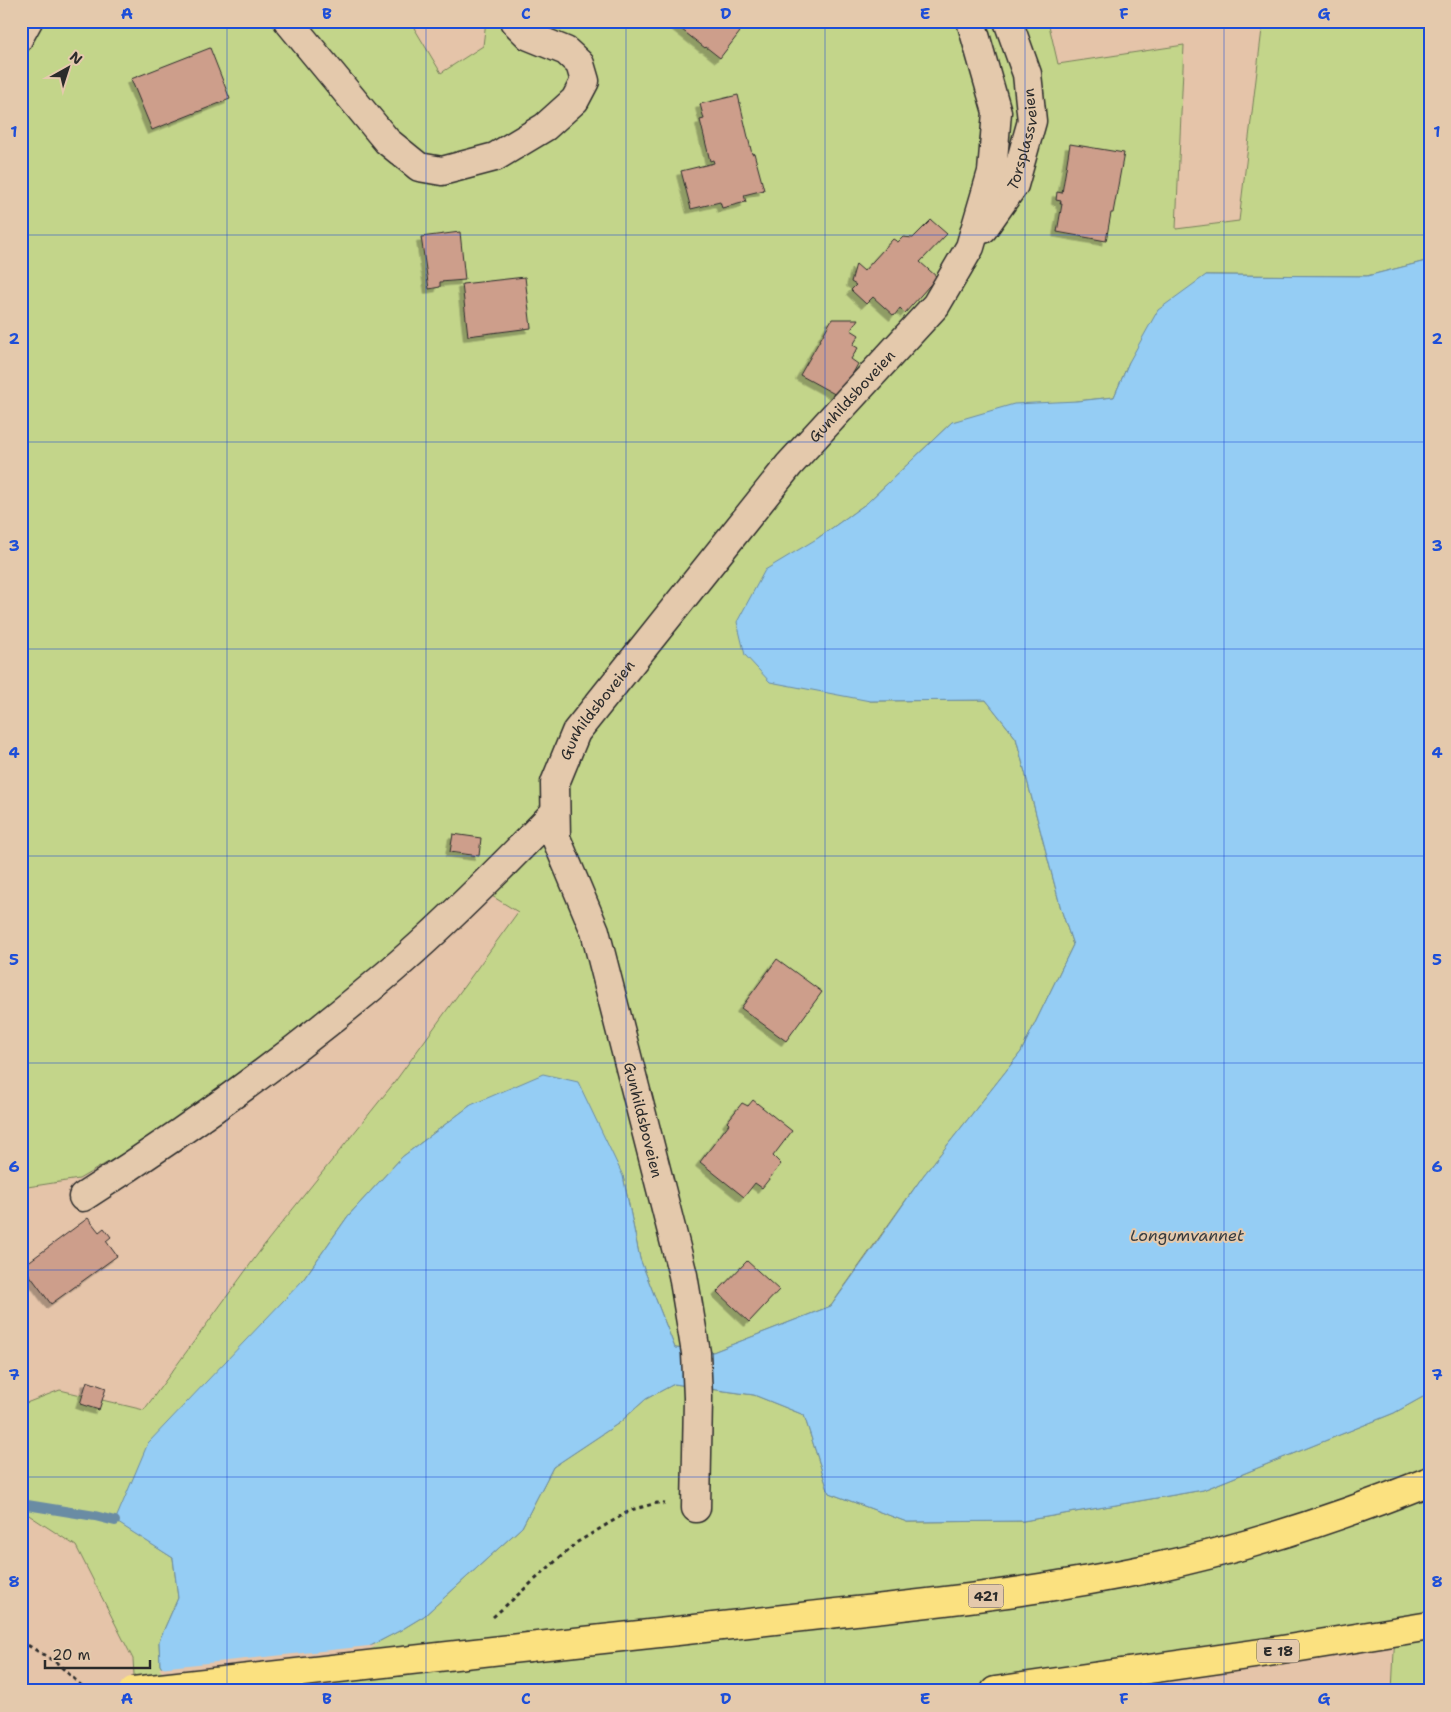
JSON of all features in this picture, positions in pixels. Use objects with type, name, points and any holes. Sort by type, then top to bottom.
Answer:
[{"type":"main road","name":"421","points":[[289,1691],[530,1656],[1029,1590],[1153,1568],[1244,1546],[1290,1532],[1372,1504],[1430,1481]]},
{"type":"main road","name":"421","points":[[133,1691],[937,1619],[1031,1607],[1203,1575],[1340,1534],[1430,1499]]},
{"type":"main road","name":"E 18","points":[[996,1691],[1282,1650],[1430,1626]]},
{"type":"street","points":[[288,21],[387,141],[419,167],[442,171],[496,157],[545,128],[575,100],[585,81],[580,64],[566,51],[529,36],[514,21]]},
{"type":"street","name":"Gunhildsboveien","points":[[696,1508],[698,1398],[696,1353],[683,1275],[595,931],[556,838],[555,783],[576,732],[789,465],[936,305],[970,247],[992,172],[997,112],[971,21]]},
{"type":"street","name":"Torsplassveien","points":[[970,247],[1014,185],[1032,121],[1028,74],[1008,21]]},
{"type":"street","points":[[83,1196],[151,1154],[265,1072],[392,970],[500,869],[556,812]]},
{"type":"lane","points":[[21,43],[34,21]]},
{"type":"path","points":[[489,1621],[576,1543],[631,1510],[657,1503],[696,1508]]},
{"type":"path","points":[[21,1642],[57,1663],[87,1691]]},
{"type":"green space","points":[[21,21],[410,21],[441,73],[483,46],[486,21],[1048,21],[1058,64],[1184,45],[1176,229],[1239,221],[1263,21],[1430,21],[1430,260],[1367,276],[1206,275],[1129,362],[1114,397],[1077,401],[952,422],[867,503],[818,538],[870,701],[986,700],[1016,738],[1061,909],[1073,945],[1021,1052],[923,1176],[831,1306],[713,1352],[675,1348],[640,1259],[623,1176],[471,1105],[402,1157],[348,1216],[303,1280],[116,1521],[173,1558],[178,1598],[159,1641],[160,1665],[177,1691],[135,1691],[133,1659],[76,1546],[21,1510],[21,1405],[60,1390],[144,1410],[268,1240],[394,1083],[518,912],[482,890],[329,1034],[79,1179],[21,1188]]},
{"type":"green space","points":[[674,1384],[754,1395],[804,1415],[829,1493],[907,1522],[1023,1521],[1203,1490],[1394,1413],[1430,1393],[1430,1691],[1392,1691],[1395,1631],[1200,1663],[1105,1691],[328,1691],[355,1654],[424,1616],[522,1527],[553,1467],[619,1423],[646,1399]]},
{"type":"water","name":"Longumvannet","points":[[1430,260],[1430,1393],[1394,1413],[1203,1490],[1023,1521],[907,1522],[829,1493],[804,1415],[754,1395],[674,1384],[646,1399],[619,1423],[553,1467],[522,1527],[424,1616],[355,1654],[177,1691],[160,1665],[159,1641],[178,1598],[173,1558],[115,1521],[148,1443],[303,1280],[348,1216],[402,1157],[471,1105],[543,1074],[578,1082],[623,1176],[640,1259],[675,1348],[713,1352],[831,1306],[923,1176],[1021,1052],[1073,945],[1061,909],[1016,738],[986,700],[870,701],[770,682],[745,655],[737,622],[765,570],[818,538],[867,503],[952,422],[1014,404],[1114,397],[1129,362],[1158,310],[1206,275],[1367,276]]},
{"type":"pier","points":[[378,1645],[356,1656],[331,1691],[174,1691],[159,1668]]},
{"type":"building","points":[[728,21],[740,32],[720,58],[672,22]]},
{"type":"building","points":[[210,48],[230,99],[152,130],[131,79]]},
{"type":"building","points":[[738,95],[752,154],[754,153],[764,190],[744,195],[746,202],[722,208],[720,202],[691,209],[681,171],[714,163],[713,160],[710,161],[700,120],[704,119],[700,104]]},
{"type":"building","points":[[1070,144],[1124,153],[1106,241],[1057,232],[1062,204],[1060,204],[1061,201],[1056,200],[1057,192],[1062,193]]},
{"type":"building","points":[[931,220],[947,234],[920,262],[937,277],[905,313],[900,308],[894,316],[873,297],[866,304],[851,290],[856,285],[851,282],[856,264],[864,271],[893,239],[898,242],[903,237],[913,238]]},
{"type":"building","points":[[460,232],[465,280],[440,282],[440,287],[429,289],[421,237]]},
{"type":"building","points":[[525,277],[531,328],[468,336],[462,284]]},
{"type":"building","points":[[832,319],[858,319],[851,330],[859,335],[853,345],[858,348],[851,359],[858,364],[840,397],[800,375]]},
{"type":"building","points":[[453,834],[481,838],[479,856],[450,852]]},
{"type":"building","points":[[777,959],[822,992],[786,1041],[741,1008]]},
{"type":"building","points":[[753,1100],[792,1131],[773,1156],[781,1164],[762,1188],[755,1183],[744,1197],[700,1162],[729,1124],[727,1122],[742,1103],[748,1106]]},
{"type":"building","points":[[88,1218],[99,1232],[104,1228],[111,1237],[106,1241],[117,1256],[51,1304],[23,1266]]},
{"type":"building","points":[[747,1261],[779,1290],[749,1322],[717,1292]]},
{"type":"building","points":[[87,1381],[106,1388],[99,1410],[80,1404]]},
{"type":"waterway","points":[[21,1504],[115,1521]]}]
